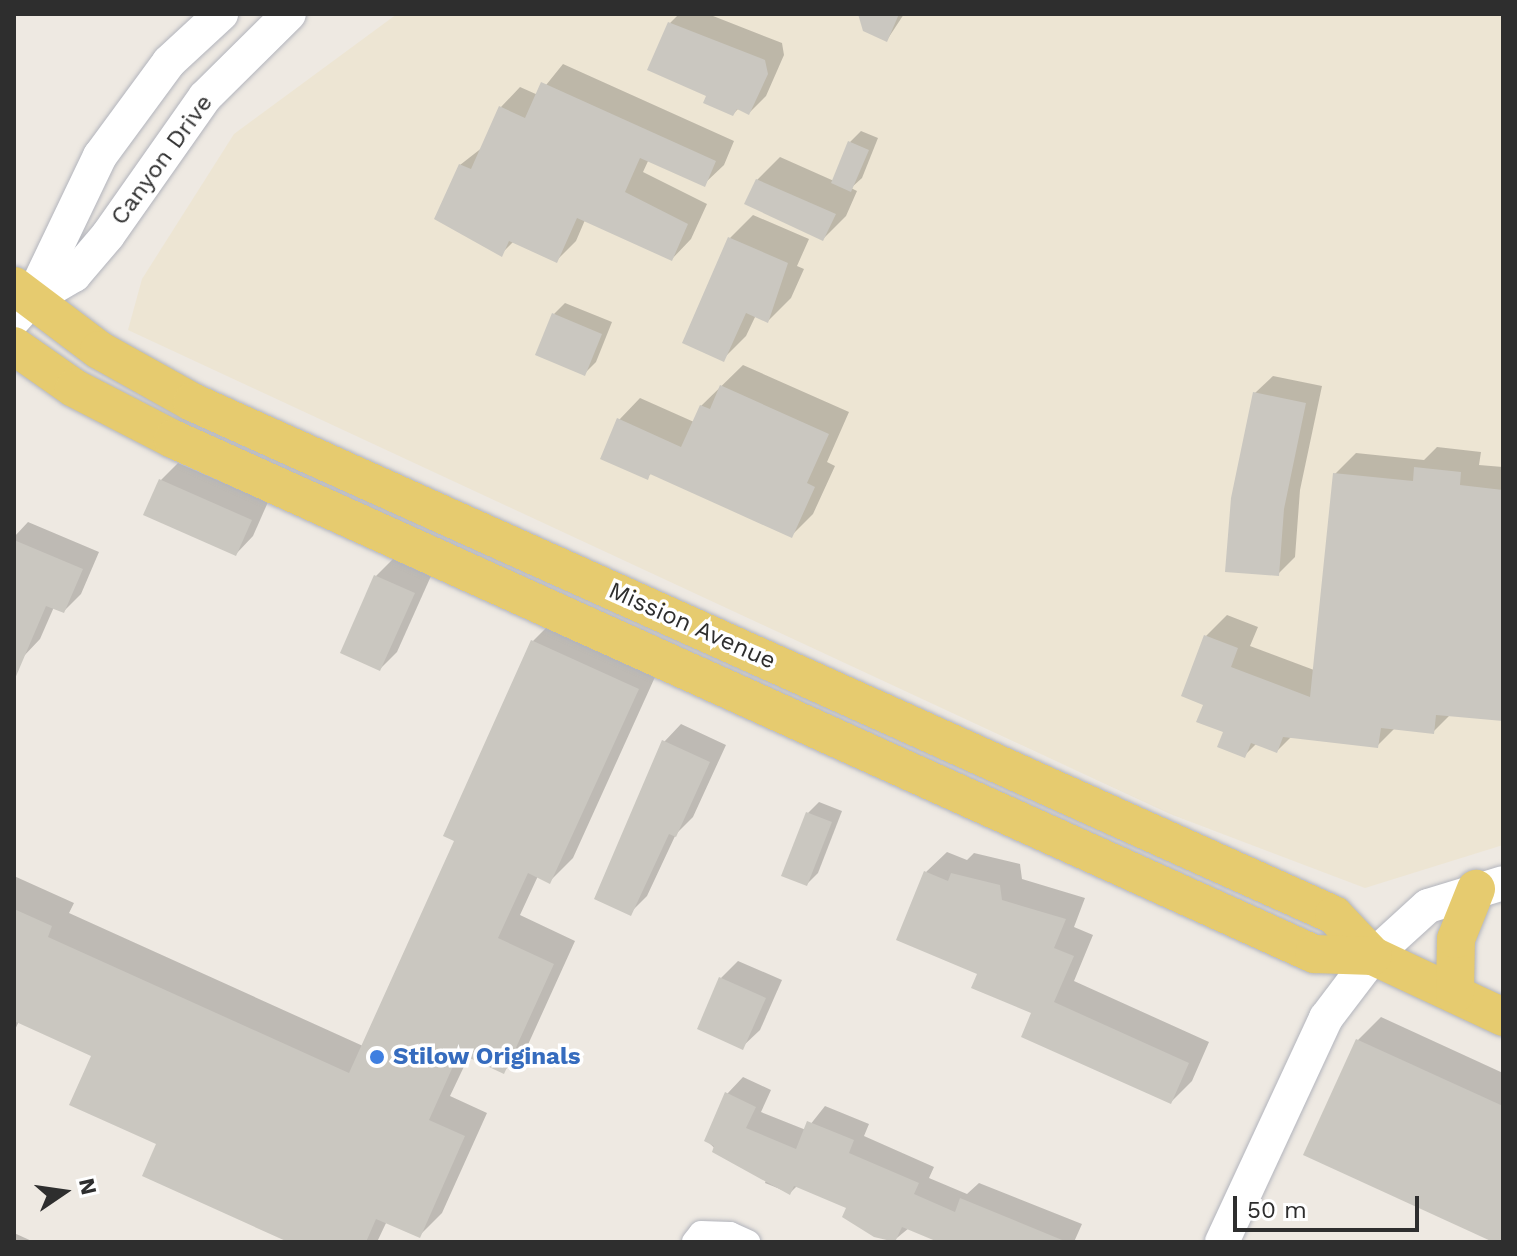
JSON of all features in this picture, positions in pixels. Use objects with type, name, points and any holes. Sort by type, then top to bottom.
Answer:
[{"type":"main road","name":"Canyon Drive","points":[[20,301],[100,156],[169,62],[221,14]]},
{"type":"main road","name":"Canyon Drive","points":[[20,301],[74,275],[108,235],[205,97],[289,14]]},
{"type":"main road","name":"Mission Avenue","points":[[20,301],[192,402],[1334,915],[1373,956],[1503,1017]]},
{"type":"main road","name":"Mission Avenue","points":[[14,346],[74,388],[173,439],[1301,948],[1339,959],[1373,956]]},
{"type":"main road","points":[[1222,1242],[1326,1018],[1373,956],[1428,906],[1490,886]]},
{"type":"main road","points":[[1455,994],[1456,939],[1490,886]]},
{"type":"street","points":[[694,1242],[701,1233],[730,1234],[748,1242]]},
{"type":"shaded area","points":[[397,14],[1503,14],[1503,845],[1365,888],[1170,814],[128,330],[142,279],[234,134]]},
{"type":"building","points":[[858,14],[899,14],[887,42],[863,31]]},
{"type":"building","points":[[668,22],[765,60],[768,74],[749,115],[737,109],[733,116],[703,103],[706,96],[647,70]]},
{"type":"building","points":[[541,82],[716,161],[705,187],[640,158],[625,192],[688,224],[672,261],[577,218],[557,263],[509,241],[502,257],[434,219],[459,164],[471,169],[499,106],[525,118]]},
{"type":"building","points":[[848,141],[869,150],[851,192],[831,183]]},
{"type":"building","points":[[756,179],[836,214],[823,241],[744,204]]},
{"type":"building","points":[[728,237],[788,263],[768,323],[746,313],[724,362],[682,343]]},
{"type":"building","points":[[552,313],[602,334],[585,376],[535,355]]},
{"type":"building","points":[[720,385],[829,434],[807,483],[815,487],[792,538],[650,474],[648,480],[600,459],[617,418],[681,447],[700,405],[710,409]]},
{"type":"building","points":[[1253,392],[1306,403],[1284,509],[1279,576],[1225,572],[1231,498]]},
{"type":"building","points":[[1414,467],[1461,472],[1460,485],[1503,490],[1503,721],[1436,715],[1434,734],[1381,728],[1378,748],[1283,737],[1277,753],[1251,743],[1245,758],[1217,747],[1223,732],[1196,722],[1203,705],[1181,696],[1204,635],[1238,648],[1231,667],[1310,697],[1333,473],[1413,481]]},
{"type":"building","points":[[159,479],[252,520],[236,556],[143,515]]},
{"type":"building","points":[[14,540],[83,569],[64,613],[46,606],[14,681]]},
{"type":"building","points":[[374,575],[415,593],[380,671],[340,653]]},
{"type":"building","points":[[531,640],[639,689],[550,884],[528,873],[498,938],[554,964],[504,1074],[459,1053],[429,1120],[465,1136],[420,1238],[376,1219],[366,1242],[288,1242],[142,1176],[156,1144],[69,1105],[91,1056],[14,1021],[14,909],[52,926],[48,937],[349,1073],[454,841],[443,836]]},
{"type":"building","points":[[662,740],[710,762],[676,837],[669,834],[631,916],[594,899]]},
{"type":"building","points":[[806,812],[832,822],[807,886],[781,876]]},
{"type":"building","points":[[924,871],[948,881],[951,873],[1000,885],[1002,900],[1066,919],[1054,948],[1074,956],[1054,1002],[1189,1063],[1171,1104],[1021,1037],[1031,1013],[971,988],[977,974],[896,940]]},
{"type":"building","points":[[719,977],[766,998],[743,1050],[697,1029]]},
{"type":"building","points":[[1356,1039],[1503,1106],[1503,1242],[1493,1242],[1303,1155]]},
{"type":"building","points":[[725,1092],[756,1107],[746,1128],[796,1149],[807,1121],[854,1140],[849,1153],[919,1183],[914,1194],[955,1212],[960,1198],[1067,1242],[938,1242],[902,1227],[895,1242],[874,1237],[842,1217],[846,1208],[794,1186],[790,1195],[712,1152],[714,1146],[704,1141]]},
{"type":"place","name":"Stilow Originals","points":[[377,1057]]}]
